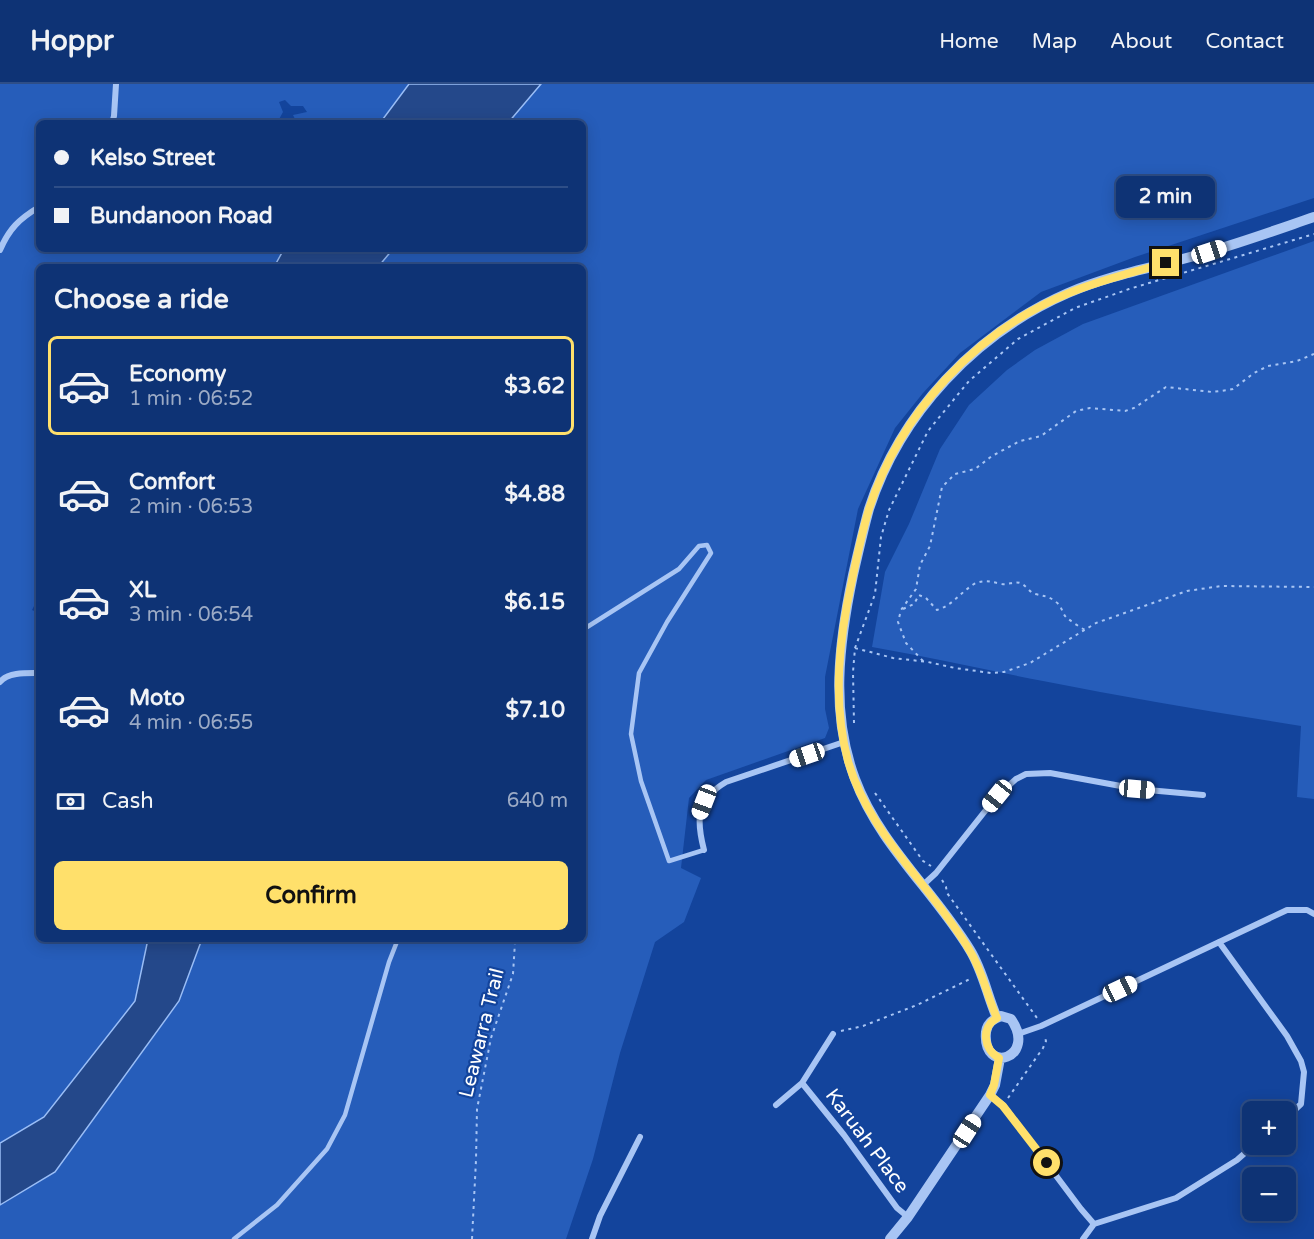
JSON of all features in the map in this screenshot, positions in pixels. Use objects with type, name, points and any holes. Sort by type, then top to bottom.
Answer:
[{"type":"street","points":[[113,120],[116,84]]},
{"type":"street","points":[[0,250],[8,233],[23,216],[36,209]]},
{"type":"street","points":[[997,1018],[982,974],[970,951],[872,815],[855,780],[844,742],[839,687],[841,640],[852,579],[867,519],[878,487],[905,434],[945,380],[967,358],[1013,322],[1067,294],[1092,284],[1209,252],[1314,217]]},
{"type":"street","points":[[0,682],[3,678],[22,673],[36,673]]},
{"type":"street","points":[[704,850],[698,818],[711,790],[726,782],[844,742]]},
{"type":"street","points":[[923,885],[936,873],[997,796],[1016,779],[1026,774],[1050,773],[1137,789],[1203,795]]},
{"type":"street","points":[[1018,1034],[1041,1026],[1287,910],[1307,910],[1314,914]]},
{"type":"street","points":[[1219,942],[1287,1036],[1302,1062],[1304,1072],[1301,1104],[1296,1109]]},
{"type":"street","points":[[1001,1016],[1011,1019],[1018,1034],[1017,1049],[1012,1056],[999,1058],[992,1054],[987,1042],[988,1026],[997,1018],[1001,1016]]},
{"type":"street","name":"Karuah Place","points":[[776,1105],[802,1083],[833,1034]]},
{"type":"street","points":[[890,1239],[908,1217],[990,1095],[999,1058]]},
{"type":"street","name":"Karuah Place","points":[[802,1083],[844,1135],[897,1208],[908,1217]]},
{"type":"street","points":[[990,1095],[1003,1106],[1094,1224]]},
{"type":"street","points":[[592,1239],[600,1216],[640,1137]]},
{"type":"street","points":[[1083,1239],[1094,1224],[1176,1198],[1243,1155]]},
{"type":"lane","points":[[586,628],[679,569],[699,546],[707,545],[710,548],[711,553],[667,621],[639,673],[631,734],[641,781],[669,861],[704,850]]},
{"type":"lane","points":[[234,1239],[277,1205],[327,1149],[345,1115],[397,942]]},
{"type":"path","points":[[854,728],[855,648],[875,594],[881,537],[889,510],[928,431],[969,381],[1018,339],[1075,308],[1129,289],[1314,234]]},
{"type":"path","points":[[923,661],[906,643],[898,622],[903,609],[916,589],[918,573],[930,546],[942,487],[955,474],[975,469],[992,456],[1020,441],[1041,436],[1077,411],[1090,408],[1125,411],[1134,408],[1167,387],[1212,392],[1233,389],[1254,373],[1268,366],[1314,354]]},
{"type":"path","points":[[903,609],[914,604],[919,595],[926,598],[937,610],[956,600],[963,591],[978,582],[1016,583],[1022,584],[1036,594],[1055,600],[1066,618],[1086,630]]},
{"type":"path","points":[[855,648],[892,658],[991,673],[1004,672],[1030,663],[1105,620],[1187,591],[1221,586],[1314,587]]},
{"type":"path","points":[[873,791],[918,854],[936,873],[946,887],[947,893],[1022,995],[1041,1026],[1046,1041],[1043,1048],[1003,1106]]},
{"type":"path","name":"Leawarra Trail","points":[[472,1239],[477,1109],[491,1038],[513,974],[514,942]]},
{"type":"path","points":[[833,1034],[862,1026],[917,1005],[982,974]]},
{"type":"shaded area","points":[[0,84],[409,84],[382,120],[296,120],[293,115],[307,112],[303,106],[291,106],[285,100],[279,102],[283,112],[279,120],[36,120],[36,252],[282,252],[276,264],[36,264],[36,602],[32,610],[36,612],[36,942],[147,942],[135,1001],[44,1117],[0,1143]]},
{"type":"shaded area","points":[[409,84],[541,84],[511,120],[382,120]]},
{"type":"shaded area","points":[[541,84],[1314,84],[1314,198],[1135,257],[1041,292],[960,353],[895,428],[858,509],[825,677],[825,709],[829,728],[825,738],[706,780],[689,798],[681,868],[701,878],[684,922],[655,942],[620,1053],[593,1159],[566,1239],[0,1239],[0,1205],[55,1172],[179,1002],[201,942],[586,942],[586,264],[380,264],[390,252],[586,252],[586,120],[511,120]]},
{"type":"shaded area","points":[[1314,241],[1314,799],[1297,797],[1301,726],[1107,693],[872,647],[885,572],[909,524],[940,449],[969,405],[1007,370],[1035,350],[1083,324]]},
{"type":"shaded area","points":[[282,252],[390,252],[380,264],[276,264]]},
{"type":"shaded area","points":[[147,942],[201,942],[179,1001],[55,1172],[0,1205],[0,1143],[44,1117],[135,1001]]},
{"type":"route","points":[[1047,1163],[1003,1106],[990,1095],[999,1058],[988,1049],[986,1032],[992,1020],[997,1018],[982,974],[956,930],[877,825],[855,780],[844,742],[840,712],[841,640],[864,530],[878,487],[905,434],[945,380],[989,340],[1013,322],[1039,307],[1092,284],[1166,263]]}]
